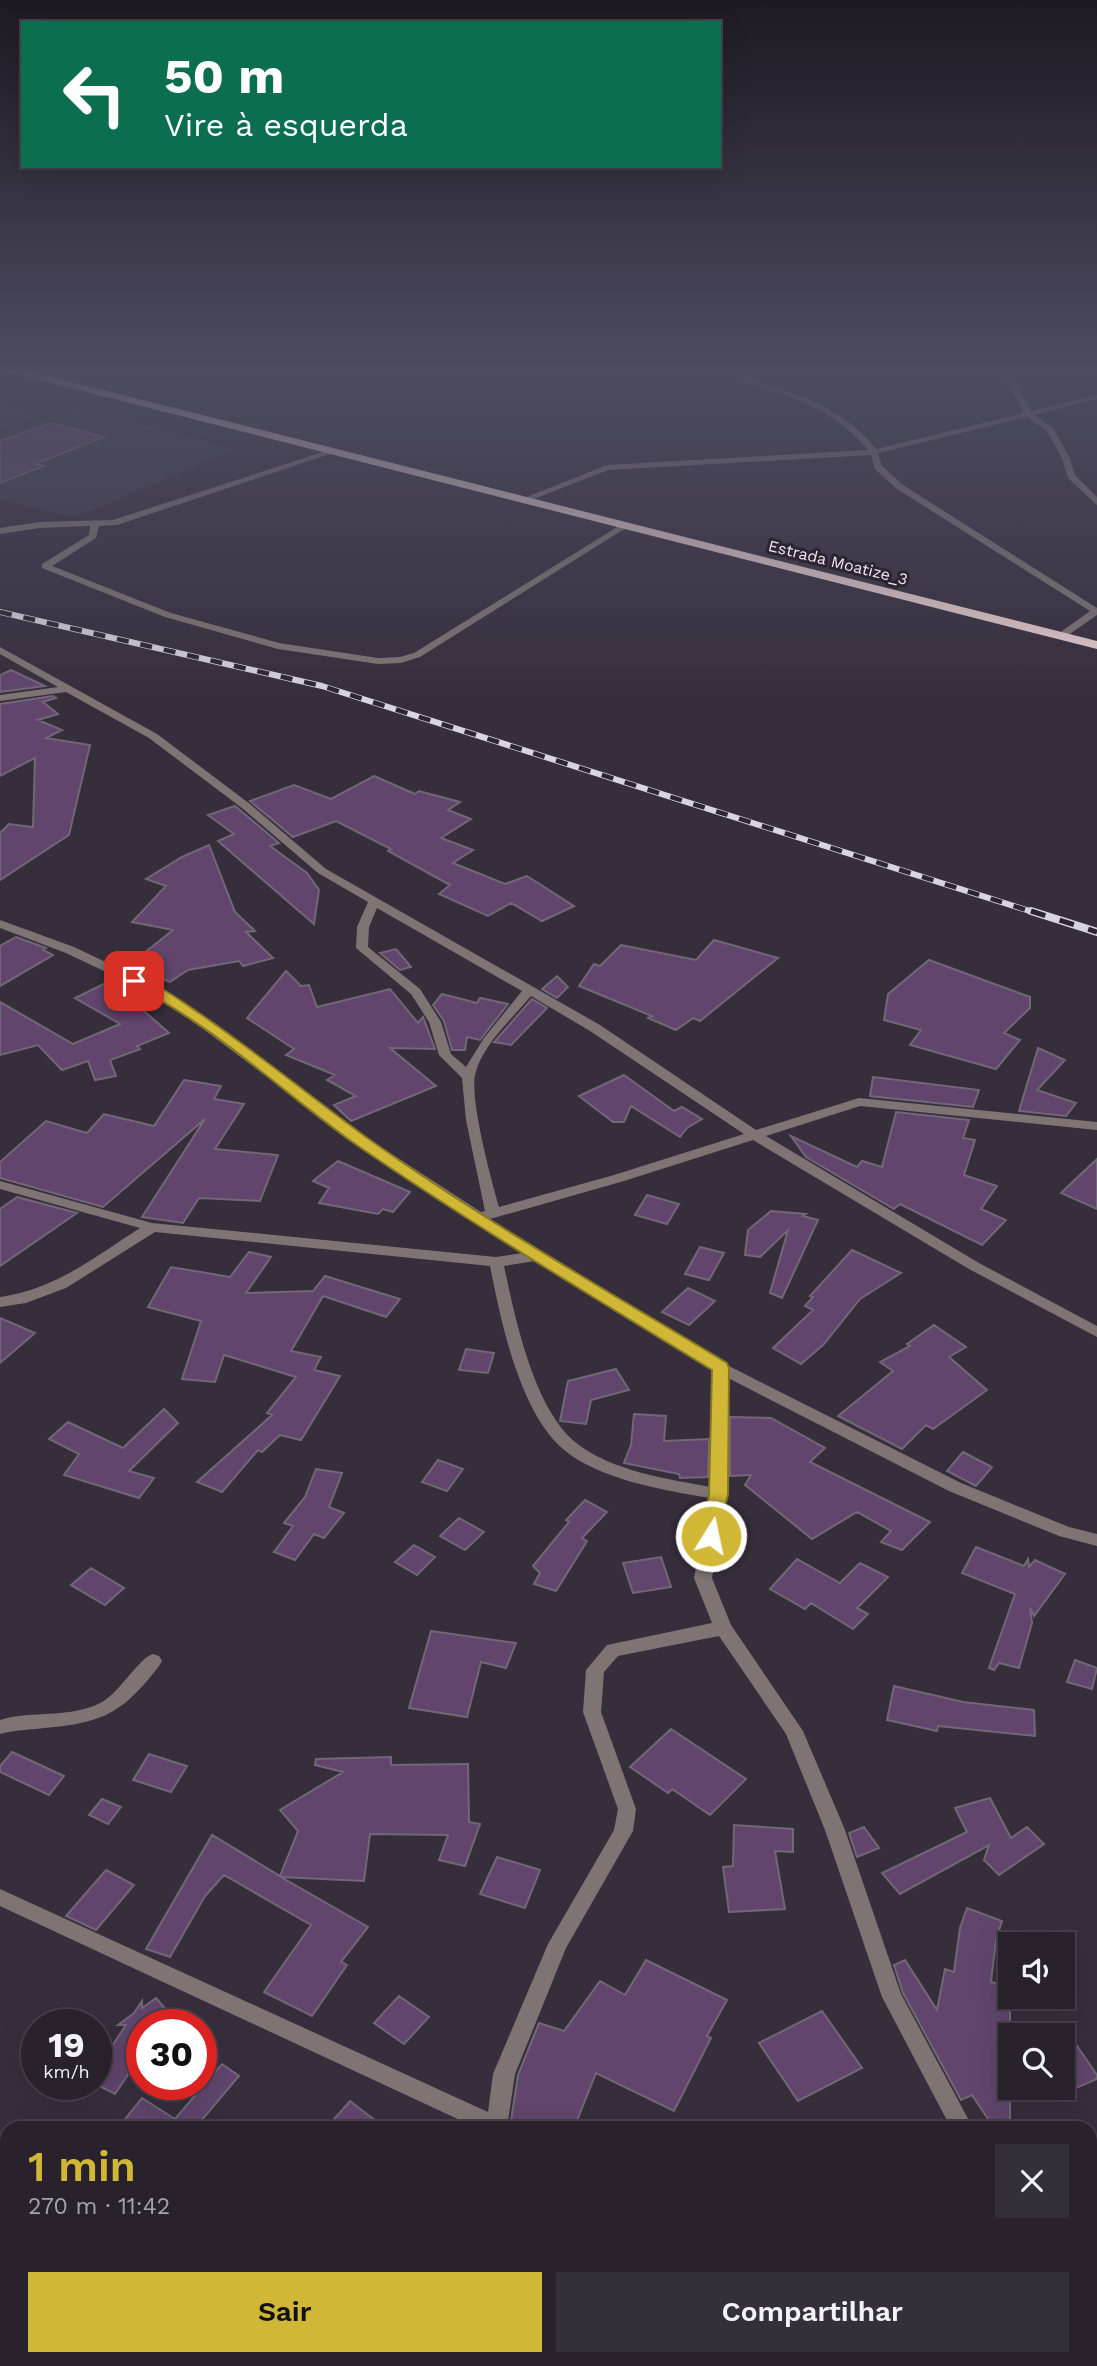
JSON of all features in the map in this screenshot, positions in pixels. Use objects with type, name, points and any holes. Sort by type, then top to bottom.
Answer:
[{"type":"highway","name":"Estrada Moatize_3","points":[[433,477],[1097,645]]},
{"type":"street","points":[[0,531],[39,525],[114,523],[257,477]]},
{"type":"street","points":[[523,500],[582,477]]},
{"type":"street","points":[[889,477],[900,487],[1097,611],[1062,636]]},
{"type":"street","points":[[1070,477],[1097,502]]},
{"type":"street","points":[[95,524],[93,536],[45,566],[193,622],[278,646],[378,661],[401,660],[417,655],[625,526]]},
{"type":"street","points":[[0,650],[153,736],[246,806],[322,872],[595,1028],[756,1136],[974,1266],[1097,1332]]},
{"type":"street","points":[[0,698],[70,688]]},
{"type":"street","points":[[374,901],[363,927],[362,948],[416,992],[435,1022],[445,1055],[468,1076]]},
{"type":"street","points":[[0,924],[70,950],[156,991],[211,1028],[362,1141],[477,1218],[720,1368],[955,1487],[1065,1532],[1097,1539]]},
{"type":"street","points":[[493,1213],[480,1161],[468,1076],[485,1047],[530,989]]},
{"type":"street","points":[[477,1218],[756,1136],[859,1102],[1097,1126]]},
{"type":"street","points":[[0,1185],[152,1227],[496,1262],[537,1256]]},
{"type":"street","points":[[0,1302],[24,1301],[46,1294],[152,1227]]},
{"type":"street","points":[[496,1262],[514,1340],[541,1408],[568,1445],[613,1469],[719,1494]]},
{"type":"street","points":[[720,1368],[719,1494],[703,1578],[723,1628],[794,1731],[835,1830],[892,1997],[958,2121]]},
{"type":"street","points":[[498,2121],[504,2074],[558,1944],[623,1831],[627,1809],[592,1712],[595,1670],[613,1650],[723,1628]]},
{"type":"street","points":[[0,1727],[86,1717],[107,1711],[129,1693],[153,1661]]},
{"type":"street","points":[[0,1897],[484,2121]]},
{"type":"shaded area","points":[[0,477],[169,477],[75,518],[0,500]]},
{"type":"building","points":[[0,477],[14,477],[0,483]]},
{"type":"building","points":[[11,670],[45,686],[0,692],[0,675]]},
{"type":"building","points":[[53,696],[56,698],[43,702],[58,714],[38,720],[62,730],[46,738],[90,745],[69,835],[0,880],[0,833],[9,824],[33,827],[35,758],[0,776],[0,704]]},
{"type":"building","points":[[374,776],[415,794],[419,791],[460,802],[448,810],[471,819],[441,838],[473,850],[453,863],[505,884],[527,876],[574,906],[542,921],[511,903],[488,916],[439,894],[450,885],[388,851],[391,849],[336,821],[293,837],[250,801],[294,785],[331,799]]},
{"type":"building","points":[[235,806],[279,843],[270,846],[307,873],[319,890],[314,924],[218,841],[234,834],[208,815]]},
{"type":"building","points":[[209,845],[235,912],[255,931],[246,932],[273,958],[243,966],[239,961],[188,970],[170,982],[128,966],[173,930],[132,922],[166,886],[146,879],[182,857]]},
{"type":"building","points":[[16,937],[46,948],[43,950],[53,955],[0,986],[0,946]]},
{"type":"building","points":[[714,940],[778,958],[700,1021],[693,1018],[676,1030],[648,1018],[652,1016],[579,986],[594,964],[600,966],[621,945],[696,960]]},
{"type":"building","points":[[396,949],[411,967],[400,970],[380,953]]},
{"type":"building","points":[[929,960],[1030,997],[1030,1008],[1004,1033],[1020,1040],[996,1069],[910,1045],[921,1030],[884,1020],[888,994]]},
{"type":"building","points":[[286,971],[301,986],[309,985],[317,1007],[390,989],[418,1023],[423,1017],[435,1049],[390,1048],[436,1086],[351,1121],[334,1105],[356,1096],[327,1080],[335,1075],[286,1055],[294,1049],[247,1018]]},
{"type":"building","points":[[557,976],[568,987],[557,998],[542,989]]},
{"type":"building","points":[[110,981],[169,1033],[137,1046],[140,1049],[110,1060],[116,1076],[95,1080],[88,1061],[62,1070],[38,1045],[0,1055],[0,1002],[73,1044],[120,1024],[75,998]]},
{"type":"building","points":[[442,994],[477,1003],[480,998],[508,1004],[480,1040],[467,1037],[465,1050],[452,1050],[444,1021],[433,1005]]},
{"type":"building","points":[[532,999],[547,1008],[511,1045],[494,1042]]},
{"type":"building","points":[[1038,1048],[1065,1060],[1037,1090],[1076,1103],[1066,1116],[1019,1111]]},
{"type":"building","points":[[624,1075],[674,1111],[682,1107],[702,1119],[687,1128],[680,1137],[631,1106],[624,1122],[613,1122],[579,1096]]},
{"type":"building","points":[[873,1077],[979,1090],[973,1107],[870,1096]]},
{"type":"building","points":[[184,1080],[221,1086],[214,1099],[244,1104],[215,1149],[278,1155],[260,1201],[199,1198],[183,1223],[142,1217],[205,1119],[103,1207],[0,1178],[0,1162],[46,1121],[87,1133],[104,1114],[154,1126]]},
{"type":"building","points":[[896,1112],[969,1120],[963,1138],[975,1140],[964,1175],[997,1186],[981,1209],[1006,1220],[982,1245],[900,1204],[894,1209],[806,1157],[791,1136],[857,1167],[862,1161],[882,1167]]},
{"type":"building","points":[[1097,1159],[1097,1209],[1061,1193]]},
{"type":"building","points":[[338,1161],[410,1192],[393,1212],[383,1209],[378,1214],[319,1203],[329,1188],[313,1181]]},
{"type":"building","points":[[647,1195],[679,1204],[667,1224],[635,1215]]},
{"type":"building","points":[[17,1197],[77,1213],[0,1266],[0,1209]]},
{"type":"building","points":[[771,1211],[806,1214],[803,1216],[818,1220],[782,1298],[770,1293],[788,1230],[760,1257],[745,1255],[748,1230]]},
{"type":"building","points":[[700,1247],[724,1253],[709,1280],[685,1274]]},
{"type":"building","points":[[852,1250],[901,1273],[860,1299],[824,1344],[801,1364],[773,1348],[813,1310],[805,1306],[813,1297],[810,1296]]},
{"type":"building","points":[[249,1252],[271,1257],[246,1293],[313,1291],[325,1276],[400,1299],[386,1317],[323,1296],[291,1351],[321,1357],[314,1370],[340,1376],[301,1440],[280,1435],[262,1452],[258,1450],[222,1492],[197,1482],[272,1415],[267,1413],[296,1377],[224,1355],[215,1382],[182,1379],[201,1321],[148,1307],[171,1267],[230,1277]]},
{"type":"building","points":[[688,1288],[715,1301],[689,1325],[662,1312]]},
{"type":"building","points":[[0,1318],[35,1333],[0,1363]]},
{"type":"building","points":[[934,1325],[966,1347],[949,1357],[987,1390],[933,1429],[926,1425],[902,1449],[838,1416],[893,1371],[880,1362],[910,1346],[907,1344]]},
{"type":"building","points":[[466,1349],[494,1353],[488,1373],[459,1370]]},
{"type":"building","points":[[616,1369],[629,1390],[591,1400],[586,1424],[560,1421],[568,1381]]},
{"type":"building","points":[[164,1409],[178,1423],[129,1471],[154,1478],[139,1498],[64,1475],[79,1454],[49,1439],[68,1422],[123,1448]]},
{"type":"building","points":[[634,1414],[666,1416],[664,1441],[709,1439],[708,1477],[680,1478],[679,1474],[624,1463],[631,1445]]},
{"type":"building","points":[[730,1417],[771,1418],[825,1448],[810,1462],[930,1522],[902,1550],[881,1542],[891,1531],[857,1512],[812,1539],[745,1485],[751,1475],[730,1476]]},
{"type":"building","points":[[963,1452],[992,1467],[976,1486],[947,1471]]},
{"type":"building","points":[[438,1460],[463,1469],[447,1491],[422,1482]]},
{"type":"building","points":[[316,1469],[342,1473],[329,1507],[344,1513],[324,1538],[314,1534],[295,1560],[274,1552],[293,1526],[284,1523],[305,1497]]},
{"type":"building","points":[[585,1500],[607,1512],[582,1538],[587,1541],[556,1591],[534,1584],[540,1573],[533,1566],[569,1522],[566,1520]]},
{"type":"building","points":[[459,1518],[484,1532],[465,1550],[440,1536]]},
{"type":"building","points":[[414,1545],[435,1557],[417,1575],[395,1562]]},
{"type":"building","points":[[976,1547],[1024,1566],[1028,1559],[1029,1567],[1035,1560],[1065,1574],[1034,1616],[1030,1608],[1032,1623],[1019,1668],[999,1663],[994,1670],[989,1668],[1015,1594],[962,1573]]},
{"type":"building","points":[[661,1557],[671,1587],[633,1593],[623,1563]]},
{"type":"building","points":[[797,1559],[840,1583],[860,1563],[888,1577],[857,1608],[868,1614],[853,1629],[811,1603],[805,1609],[770,1589]]},
{"type":"building","points":[[91,1568],[124,1588],[105,1605],[71,1585]]},
{"type":"building","points":[[431,1631],[516,1643],[506,1668],[481,1662],[467,1717],[409,1708]]},
{"type":"building","points":[[1075,1660],[1097,1668],[1092,1689],[1067,1682]]},
{"type":"building","points":[[894,1686],[963,1702],[1034,1710],[1035,1736],[938,1726],[937,1731],[887,1720]]},
{"type":"building","points":[[671,1729],[746,1779],[710,1815],[672,1789],[668,1793],[630,1767]]},
{"type":"building","points":[[12,1752],[64,1776],[49,1795],[0,1772],[0,1766]]},
{"type":"building","points":[[149,1754],[187,1766],[171,1792],[133,1780]]},
{"type":"building","points":[[391,1757],[391,1765],[468,1764],[469,1822],[480,1824],[465,1866],[439,1860],[448,1835],[370,1834],[364,1881],[281,1877],[368,1927],[341,1962],[347,1965],[312,2016],[264,1992],[311,1925],[224,1875],[205,1896],[170,1957],[146,1949],[212,1835],[280,1876],[298,1831],[280,1810],[343,1772],[315,1765],[316,1759]]},
{"type":"building","points":[[990,1798],[1011,1838],[1027,1827],[1044,1844],[999,1875],[984,1860],[989,1845],[900,1894],[882,1873],[967,1832],[955,1808]]},
{"type":"building","points":[[102,1799],[121,1807],[108,1824],[89,1815]]},
{"type":"building","points":[[734,1825],[793,1829],[793,1852],[775,1851],[785,1909],[729,1912],[723,1867],[733,1866]]},
{"type":"building","points":[[864,1827],[879,1848],[857,1857],[849,1833]]},
{"type":"building","points":[[497,1857],[540,1870],[525,1908],[480,1894]]},
{"type":"building","points":[[106,1870],[134,1885],[96,1930],[66,1916]]},
{"type":"building","points":[[967,1908],[1002,1921],[996,1940],[991,1982],[998,1984],[998,2009],[1010,2009],[1010,2023],[998,2023],[998,2100],[1010,2100],[1010,2121],[989,2121],[972,2095],[961,2100],[903,1993],[894,1965],[905,1960],[937,2010],[945,1969],[954,1972],[960,1928]]},
{"type":"building","points":[[646,1960],[727,2000],[707,2036],[711,2038],[674,2111],[596,2073],[577,2121],[511,2121],[518,2075],[539,2023],[564,2031],[600,1981],[625,1995]]},
{"type":"building","points":[[399,1996],[429,2017],[404,2044],[374,2023]]},
{"type":"building","points":[[156,1998],[165,2009],[137,2009],[142,2001],[142,2008]]},
{"type":"building","points":[[822,2011],[862,2068],[798,2101],[759,2043]]},
{"type":"building","points":[[126,2025],[126,2078],[115,2094],[112,2092],[112,2046]]},
{"type":"building","points":[[1075,2043],[1097,2075],[1097,2079],[1075,2088]]},
{"type":"building","points":[[222,2064],[239,2076],[201,2121],[124,2121],[140,2100],[145,2100],[175,2119],[191,2100],[217,2100],[217,2070]]},
{"type":"building","points":[[350,2101],[376,2121],[332,2121]]},
{"type":"railway","points":[[0,612],[322,686],[1036,913]]},
{"type":"railway","points":[[1031,911],[1097,932]]},
{"type":"route","points":[[134,981],[156,991],[211,1028],[362,1141],[477,1218],[720,1368],[719,1494],[711,1536]]}]
